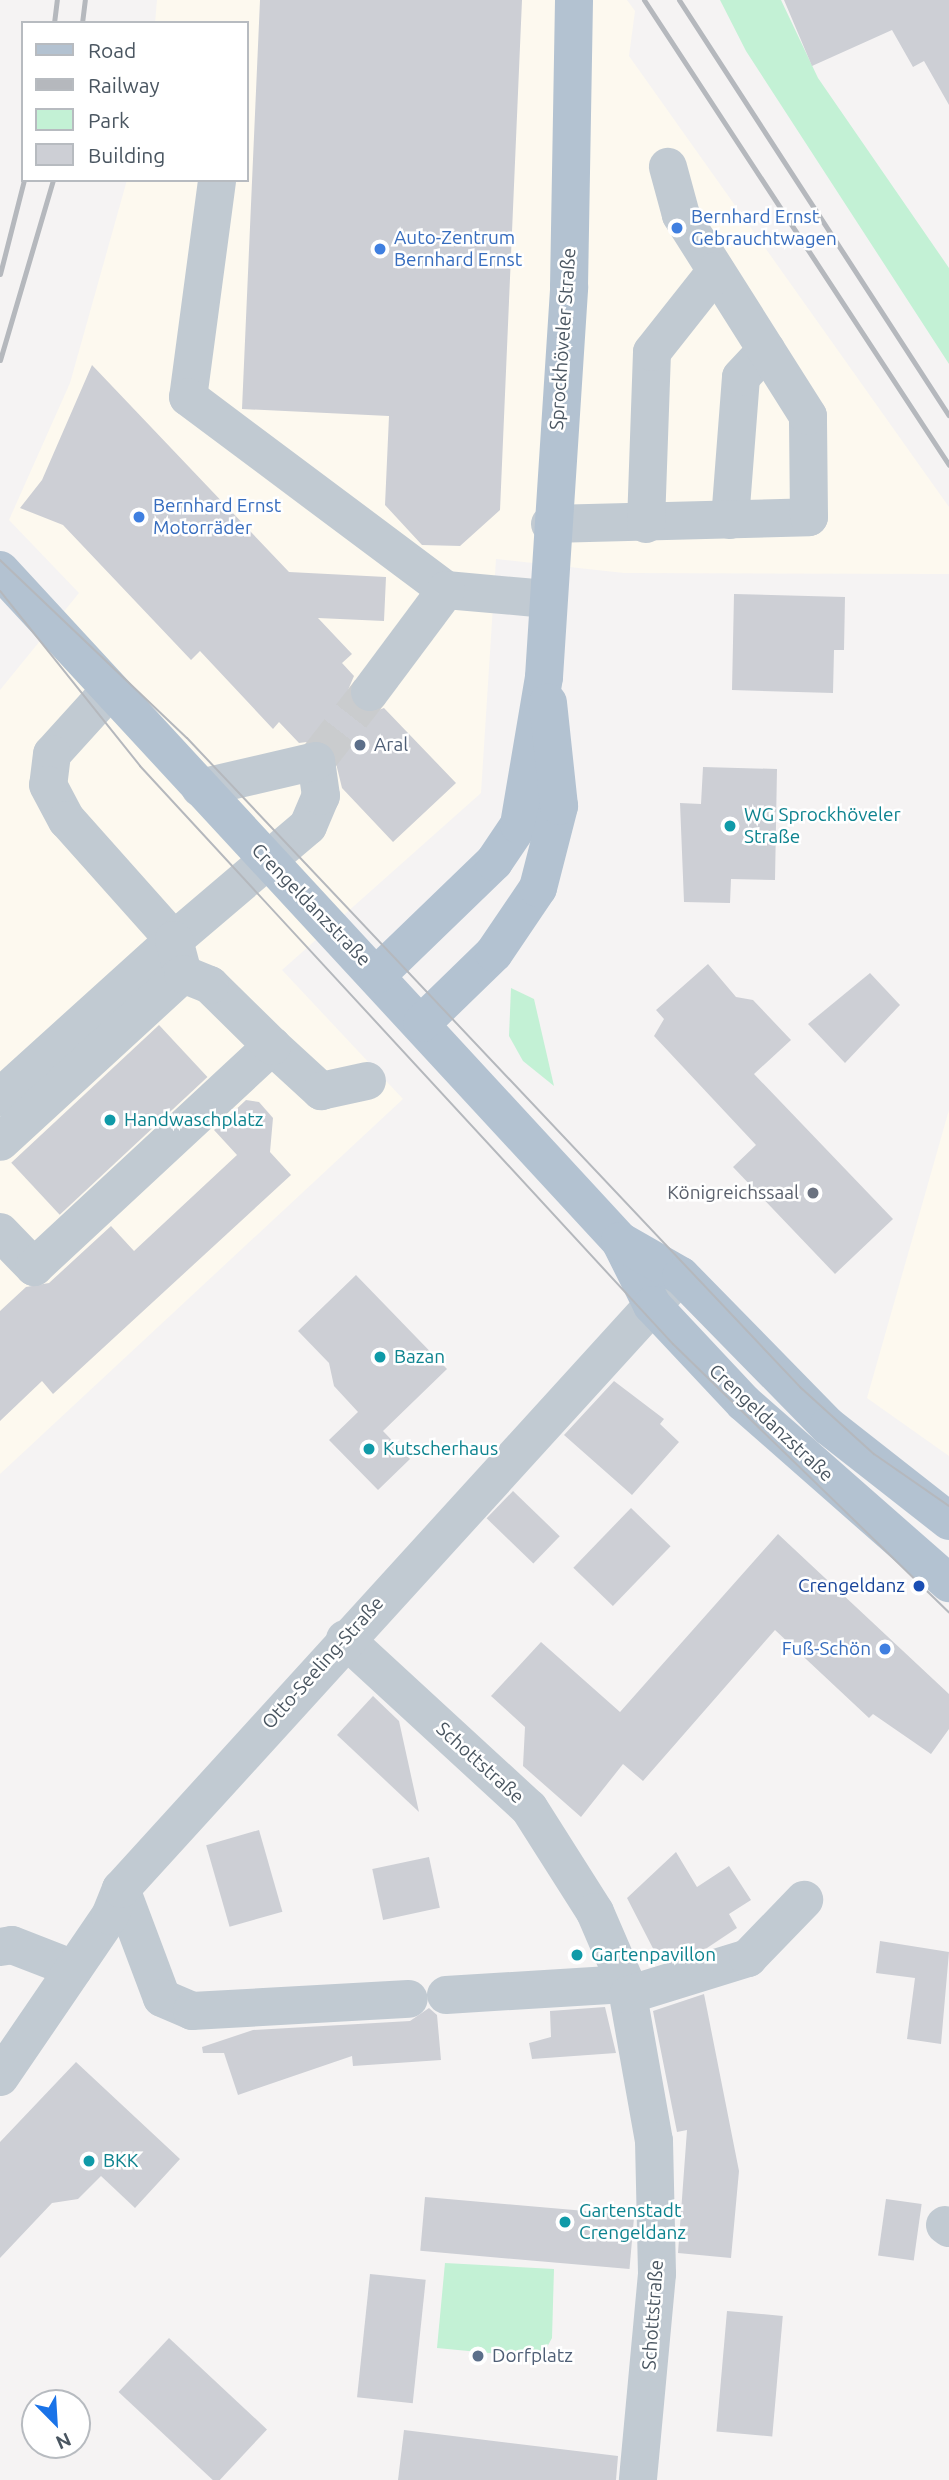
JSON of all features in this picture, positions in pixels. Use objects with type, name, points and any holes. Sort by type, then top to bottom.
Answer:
[{"type":"main road","name":"Sprockhöveler Straße","points":[[378,974],[494,862],[519,825],[544,677],[550,524],[569,287],[574,0]]},
{"type":"main road","name":"Crengeldanzstraße","points":[[0,570],[200,788],[378,974],[620,1241],[652,1305],[744,1403],[949,1583]]},
{"type":"main road","name":"Sprockhöveler Straße","points":[[422,1023],[494,953],[538,888],[550,858],[559,806],[558,754],[544,677]]},
{"type":"main road","name":"Crengeldanzstraße","points":[[620,1241],[681,1276],[828,1426],[887,1476],[949,1521]]},
{"type":"street","points":[[550,524],[646,524],[809,517],[808,416],[681,215],[668,167]]},
{"type":"street","points":[[217,182],[188,397],[446,590],[547,599]]},
{"type":"street","points":[[646,524],[652,352],[716,271]]},
{"type":"street","points":[[730,520],[741,377],[766,350]]},
{"type":"street","points":[[370,692],[446,590]]},
{"type":"street","points":[[110,690],[52,754],[48,785],[66,820],[178,957],[321,1091],[367,1082]]},
{"type":"street","points":[[0,1142],[178,957],[265,857],[308,825],[321,796],[316,761],[200,788]]},
{"type":"street","points":[[0,1097],[178,957]]},
{"type":"street","points":[[0,1231],[34,1267],[272,1046]]},
{"type":"street","name":"Otto-Seeling-Straße","points":[[0,2077],[74,1969],[121,1889],[345,1639],[681,1276]]},
{"type":"street","points":[[862,1507],[887,1476]]},
{"type":"street","name":"Schottstraße","points":[[345,1639],[529,1808],[595,1912],[627,1989],[654,2141],[657,2274],[638,2480]]},
{"type":"street","points":[[121,1889],[162,1998],[192,2011],[409,1999]]},
{"type":"street","points":[[446,1995],[627,1989],[748,1958],[804,1900]]},
{"type":"street","points":[[0,1947],[12,1945],[74,1969]]},
{"type":"shaded area","points":[[157,0],[627,0],[635,11],[629,56],[949,507],[949,574],[624,573],[496,559],[481,793],[282,970],[403,1099],[0,1474],[0,690],[79,593],[9,520],[70,383],[126,182],[248,182],[248,21],[155,21]]},
{"type":"shaded area","points":[[949,1110],[949,1456],[867,1398]]},
{"type":"green space","points":[[720,0],[781,0],[818,78],[949,268],[949,364],[746,51]]},
{"type":"green space","points":[[511,988],[534,999],[554,1086],[523,1061],[509,1036]]},
{"type":"green space","points":[[445,2263],[554,2269],[552,2338],[541,2358],[437,2348]]},
{"type":"building","name":"Auto-Zentrum Bernhard Ernst","points":[[260,0],[522,0],[500,510],[460,546],[422,545],[385,505],[389,416],[242,409]]},
{"type":"building","points":[[784,0],[949,0],[949,105],[924,61],[913,67],[892,30],[812,66]]},
{"type":"building","points":[[92,365],[289,572],[386,577],[384,621],[318,618],[352,654],[342,663],[354,676],[348,690],[356,709],[368,714],[384,708],[456,783],[393,842],[342,788],[332,747],[322,740],[299,743],[279,722],[273,729],[200,651],[191,660],[63,525],[20,508],[42,480]]},
{"type":"building","points":[[734,594],[845,597],[844,650],[834,650],[833,693],[732,690]]},
{"type":"building","name":"WG Sprockhöveler Straße","points":[[703,767],[777,769],[775,880],[731,879],[730,903],[684,902],[680,803],[701,804]]},
{"type":"building","points":[[708,964],[736,997],[753,1000],[791,1040],[754,1074],[893,1219],[835,1274],[733,1167],[756,1145],[654,1036],[664,1019],[656,1010]]},
{"type":"building","points":[[870,973],[900,1005],[845,1063],[808,1024]]},
{"type":"building","name":"Handwaschplatz","points":[[159,1025],[207,1077],[60,1215],[11,1163]]},
{"type":"building","points":[[246,1100],[259,1102],[273,1118],[270,1152],[291,1175],[53,1394],[42,1381],[0,1421],[0,1311],[26,1287],[49,1283],[111,1226],[134,1251],[237,1155],[214,1130]]},
{"type":"building","name":"Bazan","points":[[356,1275],[447,1369],[383,1431],[410,1459],[378,1490],[329,1440],[358,1412],[334,1386],[329,1363],[298,1331]]},
{"type":"building","points":[[614,1381],[664,1419],[660,1424],[679,1442],[632,1495],[564,1435]]},
{"type":"building","points":[[513,1491],[560,1536],[533,1563],[487,1518]]},
{"type":"building","points":[[631,1508],[671,1546],[613,1606],[573,1568]]},
{"type":"building","points":[[778,1534],[949,1694],[949,1729],[931,1754],[873,1714],[869,1718],[775,1630],[643,1781],[623,1764],[581,1817],[523,1766],[525,1727],[491,1696],[541,1642],[620,1712]]},
{"type":"building","points":[[373,1696],[399,1721],[419,1812],[337,1735]]},
{"type":"building","points":[[259,1830],[282,1912],[230,1927],[206,1845]]},
{"type":"building","points":[[676,1852],[697,1887],[729,1866],[751,1900],[729,1914],[737,1928],[707,1948],[660,1962],[627,1898]]},
{"type":"building","points":[[429,1857],[440,1908],[383,1920],[372,1869]]},
{"type":"building","points":[[880,1941],[949,1952],[941,2044],[907,2039],[915,1978],[876,1973]]},
{"type":"building","points":[[704,1994],[739,2171],[731,2258],[678,2253],[687,2130],[677,2132],[653,2011]]},
{"type":"building","points":[[605,2007],[616,2053],[532,2059],[529,2043],[551,2037],[550,2011]]},
{"type":"building","points":[[429,2008],[437,2015],[441,2060],[353,2066],[352,2056],[238,2095],[224,2053],[203,2053],[202,2047],[253,2030],[410,2021]]},
{"type":"building","name":"BKK","points":[[76,2062],[180,2159],[135,2208],[101,2176],[78,2199],[52,2203],[0,2258],[0,2142]]},
{"type":"building","points":[[425,2197],[634,2215],[629,2269],[420,2251]]},
{"type":"building","points":[[886,2199],[922,2204],[914,2260],[878,2255]]},
{"type":"building","points":[[370,2274],[426,2280],[413,2403],[357,2397]]},
{"type":"building","points":[[727,2311],[783,2316],[772,2436],[716,2432]]},
{"type":"building","points":[[169,2338],[267,2429],[220,2480],[213,2480],[119,2392]]},
{"type":"building","points":[[404,2430],[618,2456],[616,2480],[398,2480]]},
{"type":"tunnel","points":[[316,761],[370,692]]},
{"type":"tram line","points":[[0,560],[187,738],[800,1387],[874,1454],[949,1506]]},
{"type":"tram line","points":[[0,591],[140,766],[673,1344],[949,1612]]},
{"type":"railway","points":[[54,21],[57,0]]},
{"type":"railway","points":[[82,21],[85,0]]},
{"type":"railway","points":[[644,0],[949,465]]},
{"type":"railway","points":[[679,0],[949,415]]},
{"type":"railway","points":[[0,274],[23,182]]},
{"type":"railway","points":[[0,360],[52,182]]},
{"type":"place","name":"Bernhard Ernst Gebrauchtwagen","points":[[677,228]]},
{"type":"place","name":"Auto-Zentrum Bernhard Ernst","points":[[380,249]]},
{"type":"place","name":"Bernhard Ernst Motorräder","points":[[139,517]]},
{"type":"place","name":"Aral","points":[[360,745]]},
{"type":"place","name":"WG Sprockhöveler Straße","points":[[730,826]]},
{"type":"place","name":"Handwaschplatz","points":[[110,1120]]},
{"type":"place","name":"Königreichssaal","points":[[813,1193]]},
{"type":"place","name":"Bazan","points":[[380,1357]]},
{"type":"place","name":"Kutscherhaus","points":[[369,1449]]},
{"type":"place","name":"Crengeldanz","points":[[919,1586]]},
{"type":"place","name":"Fuß-Schön","points":[[885,1649]]},
{"type":"place","name":"Gartenpavillon","points":[[577,1955]]},
{"type":"place","name":"BKK","points":[[89,2161]]},
{"type":"place","name":"Gartenstadt Crengeldanz","points":[[565,2222]]},
{"type":"place","name":"Dorfplatz","points":[[478,2356]]}]
